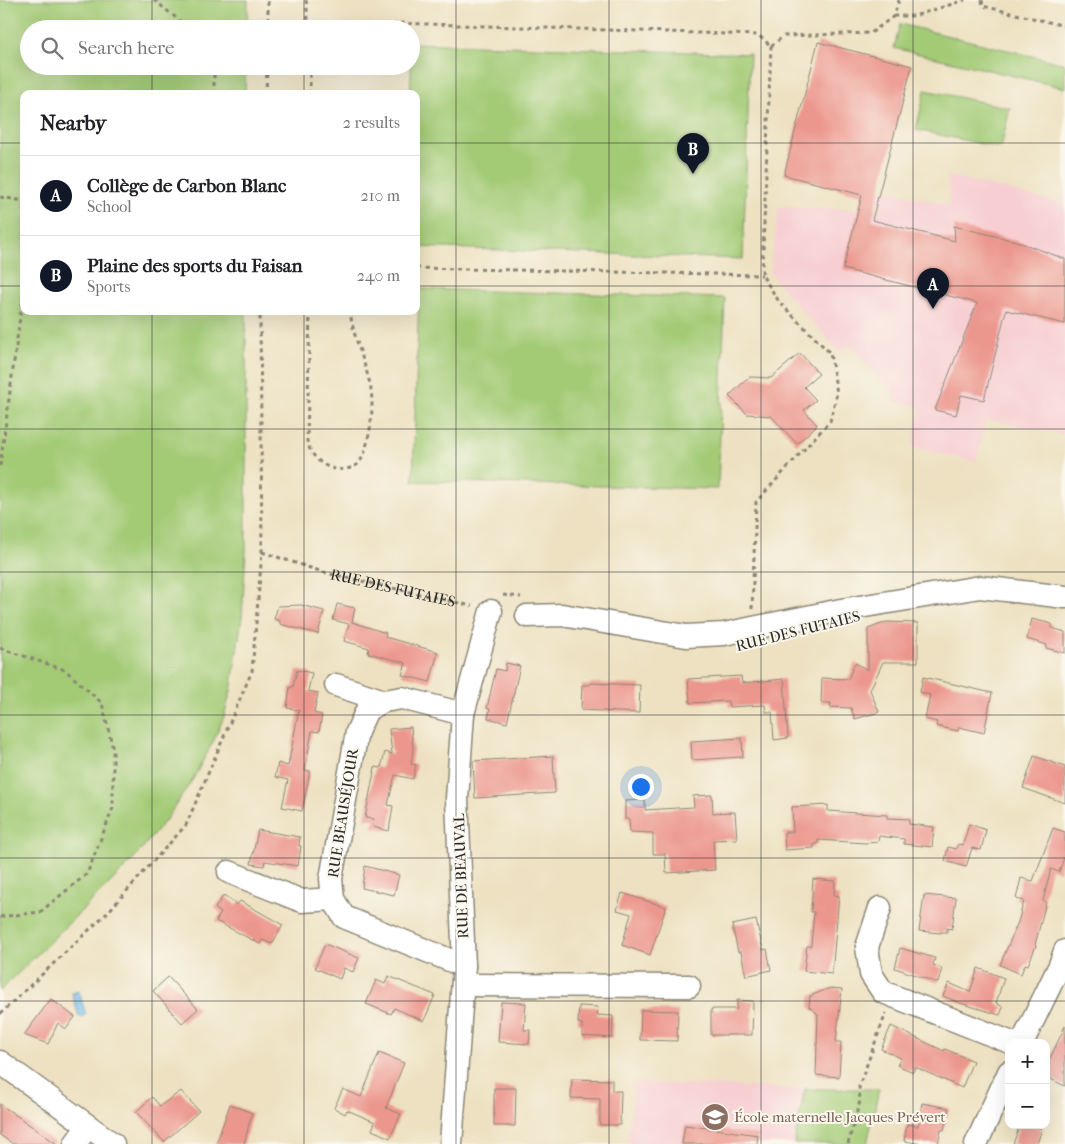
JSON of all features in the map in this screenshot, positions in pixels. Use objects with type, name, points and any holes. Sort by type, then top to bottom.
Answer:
[{"type":"street","name":"RUE DES FUTAIES","points":[[527,616],[562,615],[686,636],[724,634],[841,610],[980,587],[1065,597]]},
{"type":"street","name":"RUE DES FUTAIES","points":[[484,609],[527,616],[563,627],[646,646],[689,649],[730,648],[841,623],[921,597]]},
{"type":"street","name":"RUE DE BEAUVAL","points":[[451,1144],[464,976],[458,800],[463,714],[484,609]]},
{"type":"street","points":[[336,685],[384,701],[402,698],[463,714]]},
{"type":"street","name":"RUE BEAUSÉJOUR","points":[[384,701],[367,710],[357,732],[331,879],[333,900],[344,917],[464,976]]},
{"type":"street","points":[[229,872],[302,901],[333,900]]},
{"type":"street","points":[[880,908],[867,947],[871,974],[883,992],[1005,1040]]},
{"type":"street","points":[[1024,1039],[1065,951]]},
{"type":"street","points":[[464,976],[689,986]]},
{"type":"street","points":[[0,1062],[113,1144]]},
{"type":"street","points":[[976,1144],[1005,1081]]},
{"type":"street","points":[[75,1144],[88,1126]]},
{"type":"path","points":[[154,0],[179,20]]},
{"type":"path","points":[[268,0],[268,20]]},
{"type":"path","points":[[306,0],[308,20]]},
{"type":"path","points":[[771,46],[784,36],[871,33],[894,16],[899,0]]},
{"type":"path","points":[[894,16],[914,16],[964,0]]},
{"type":"path","points":[[982,0],[982,6],[1065,26]]},
{"type":"path","points":[[420,24],[758,35],[771,46]]},
{"type":"path","points":[[751,629],[756,502],[830,421],[837,393],[830,353],[780,303],[762,275],[771,46]]},
{"type":"path","points":[[214,75],[214,90]]},
{"type":"path","points":[[266,90],[267,75]]},
{"type":"path","points":[[310,75],[310,90]]},
{"type":"path","points":[[0,197],[20,200]]},
{"type":"path","points":[[420,268],[762,275]]},
{"type":"path","points":[[0,466],[20,315]]},
{"type":"path","points":[[0,1014],[107,913],[186,825],[252,671],[262,552],[260,315]]},
{"type":"path","points":[[310,315],[307,441],[309,449],[317,460],[336,470],[351,468],[361,460],[371,422],[371,389],[351,315]]},
{"type":"path","name":"RUE DES FUTAIES","points":[[262,552],[326,573],[484,609]]},
{"type":"path","points":[[0,648],[65,670],[102,703],[113,749],[113,808],[87,874],[40,912],[0,917]]},
{"type":"path","points":[[848,1144],[860,1101],[859,1086],[893,996]]},
{"type":"shaded area","points":[[947,175],[1060,203],[1065,194],[1065,435],[986,419],[976,462],[912,447],[920,407],[893,401],[893,391],[848,344],[839,352],[770,274],[779,207],[881,210],[877,199],[880,189],[950,205]]},
{"type":"shaded area","name":"École maternelle Jacques Prévert","points":[[635,1082],[805,1089],[794,1144],[626,1144]]},
{"type":"green space","points":[[0,0],[248,0],[247,20],[20,20],[20,75],[246,75],[245,90],[20,90],[20,315],[246,315],[246,551],[242,617],[231,691],[223,719],[193,779],[165,821],[129,864],[0,991]]},
{"type":"green space","points":[[900,24],[1065,64],[1065,88],[894,48]]},
{"type":"green space","points":[[420,43],[750,54],[743,259],[420,247],[420,90],[410,90],[411,75],[420,75]]},
{"type":"green space","points":[[925,90],[1010,108],[1001,148],[916,130]]},
{"type":"green space","points":[[420,289],[725,298],[718,489],[413,481]]},
{"type":"green space","points":[[805,1089],[879,1089],[867,1144],[794,1144]]},
{"type":"water","points":[[79,991],[86,1015],[79,1017],[72,993]]},
{"type":"building","points":[[818,42],[912,66],[872,220],[955,241],[954,226],[1016,241],[1065,259],[1065,324],[1006,310],[984,400],[961,395],[956,415],[935,410],[977,303],[843,269],[862,195],[784,175]]},
{"type":"building","points":[[800,353],[819,374],[804,387],[816,400],[804,410],[817,425],[797,444],[771,416],[747,414],[729,396],[749,377],[771,378]]},
{"type":"building","points":[[337,604],[355,608],[352,622],[386,633],[385,637],[438,652],[430,682],[402,675],[406,663],[368,653],[369,648],[344,641],[349,624],[333,620]]},
{"type":"building","points":[[301,605],[324,611],[318,634],[280,624],[280,621],[274,619],[278,606]]},
{"type":"building","points":[[1032,619],[1052,624],[1052,628],[1065,632],[1065,653],[1046,648],[1047,645],[1027,639]]},
{"type":"building","points":[[887,622],[918,623],[918,662],[883,662],[870,690],[879,712],[855,719],[851,708],[830,707],[831,703],[821,703],[822,678],[848,679],[855,663],[868,670],[868,629]]},
{"type":"building","points":[[506,663],[520,666],[507,723],[488,718],[490,709],[487,708],[496,669],[505,671]]},
{"type":"building","points":[[297,670],[312,673],[308,691],[318,693],[314,713],[322,715],[319,732],[312,731],[305,770],[310,771],[302,811],[282,807],[288,780],[275,777],[278,763],[288,766],[299,710],[287,708],[290,687],[293,687]]},
{"type":"building","points":[[741,676],[742,683],[784,679],[788,738],[774,740],[772,712],[766,712],[765,705],[729,707],[728,701],[690,703],[688,679]]},
{"type":"building","points":[[923,677],[992,693],[984,733],[959,727],[958,731],[936,726],[937,722],[925,719],[930,695],[920,692]]},
{"type":"building","points":[[590,683],[640,685],[639,713],[581,710],[582,685],[590,685]]},
{"type":"building","points":[[411,727],[413,749],[411,764],[416,765],[413,779],[395,775],[388,805],[393,806],[389,831],[373,827],[374,819],[365,818],[375,767],[381,768],[385,752],[392,754],[389,729]]},
{"type":"building","points":[[742,738],[743,757],[692,760],[691,741]]},
{"type":"building","points":[[553,756],[555,793],[475,798],[473,761]]},
{"type":"building","points":[[1034,756],[1065,767],[1065,803],[1023,788]]},
{"type":"building","points":[[712,795],[713,813],[735,812],[737,839],[713,840],[715,870],[666,873],[665,854],[653,854],[653,833],[630,832],[629,819],[625,819],[625,801],[645,800],[645,810],[694,807],[693,796]]},
{"type":"building","points":[[828,805],[828,811],[887,815],[887,818],[909,819],[909,824],[934,827],[932,847],[904,844],[904,839],[879,836],[878,842],[818,840],[818,844],[814,844],[814,848],[785,850],[784,832],[793,832],[792,807]]},
{"type":"building","points":[[969,824],[986,830],[981,850],[972,848],[966,867],[945,861],[948,847],[956,849],[958,844],[963,845]]},
{"type":"building","points":[[1053,828],[1065,832],[1065,855],[1059,872],[1051,869],[1043,901],[1046,902],[1036,946],[1028,965],[1025,964],[1021,974],[1000,965],[1018,922],[1024,901],[1016,899],[1021,878],[1033,881]]},
{"type":"building","points":[[258,830],[300,837],[299,846],[301,846],[298,866],[265,861],[264,866],[251,864]]},
{"type":"building","points":[[365,866],[399,875],[394,895],[362,888]]},
{"type":"building","points":[[813,879],[835,881],[834,895],[839,896],[832,974],[804,971],[807,946],[811,946],[814,912],[811,912]]},
{"type":"building","points":[[622,893],[666,907],[650,955],[622,945],[631,914],[617,910]]},
{"type":"building","points":[[224,895],[237,905],[240,901],[283,925],[272,944],[262,940],[260,944],[216,921],[221,913],[215,908]]},
{"type":"building","points":[[924,895],[956,898],[952,929],[947,928],[947,932],[941,933],[919,931]]},
{"type":"building","points":[[756,920],[763,950],[767,949],[771,970],[746,976],[741,952],[738,952],[732,925]]},
{"type":"building","points":[[325,944],[359,958],[353,972],[344,968],[340,979],[315,968]]},
{"type":"building","points":[[900,948],[935,958],[933,965],[942,968],[938,983],[895,968]]},
{"type":"building","points":[[978,968],[1004,978],[996,1003],[1003,1007],[1000,1015],[943,996],[949,983],[970,992]]},
{"type":"building","points":[[388,976],[435,995],[424,1021],[394,1008],[391,1014],[366,1004],[376,980],[385,984]]},
{"type":"building","points":[[168,977],[198,1009],[182,1023],[153,991]]},
{"type":"building","points":[[830,988],[842,989],[836,1042],[841,1042],[839,1077],[816,1075],[818,1014],[809,1007],[810,996]]},
{"type":"building","points":[[51,999],[75,1017],[66,1029],[58,1023],[48,1044],[24,1035]]},
{"type":"building","points":[[737,1000],[753,1001],[752,1035],[711,1035],[711,1009],[737,1009]]},
{"type":"building","points":[[501,1002],[526,1003],[524,1030],[530,1030],[529,1044],[498,1042]]},
{"type":"building","points":[[579,1006],[598,1007],[597,1015],[613,1016],[612,1038],[582,1036],[582,1024],[578,1023]]},
{"type":"building","points":[[641,1010],[678,1011],[677,1041],[640,1040]]},
{"type":"building","points":[[891,1026],[944,1051],[945,1049],[973,1061],[962,1088],[915,1067],[913,1072],[897,1065],[901,1058],[881,1049]]},
{"type":"building","points":[[1065,1026],[1065,1086],[1050,1079],[1050,1058]]},
{"type":"building","points":[[379,1053],[404,1063],[386,1108],[401,1114],[390,1138],[372,1130],[375,1122],[347,1110],[345,1114],[334,1108],[343,1089],[361,1097]]},
{"type":"building","points":[[572,1079],[612,1080],[612,1091],[621,1091],[620,1125],[600,1125],[600,1099],[571,1098]]},
{"type":"building","points":[[494,1088],[516,1088],[515,1126],[494,1126]]},
{"type":"building","points":[[181,1091],[199,1111],[164,1142],[136,1112],[152,1097],[160,1106]]},
{"type":"building","points":[[922,1103],[949,1108],[944,1130],[941,1130],[938,1144],[904,1141],[907,1124],[918,1126]]},
{"type":"building","points":[[0,1104],[57,1144],[13,1144],[0,1135]]},
{"type":"building","points":[[230,1104],[252,1113],[244,1144],[216,1144]]},
{"type":"building","points":[[685,1125],[758,1135],[757,1144],[682,1144]]},
{"type":"building","points":[[1019,1129],[1042,1129],[1037,1144],[1013,1144]]},
{"type":"place","name":"Plaine des sports du Faisan","points":[[693,174]]},
{"type":"place","name":"Collège de Carbon Blanc","points":[[933,309]]},
{"type":"place","name":"École maternelle Jacques Prévert","points":[[715,1117]]}]
